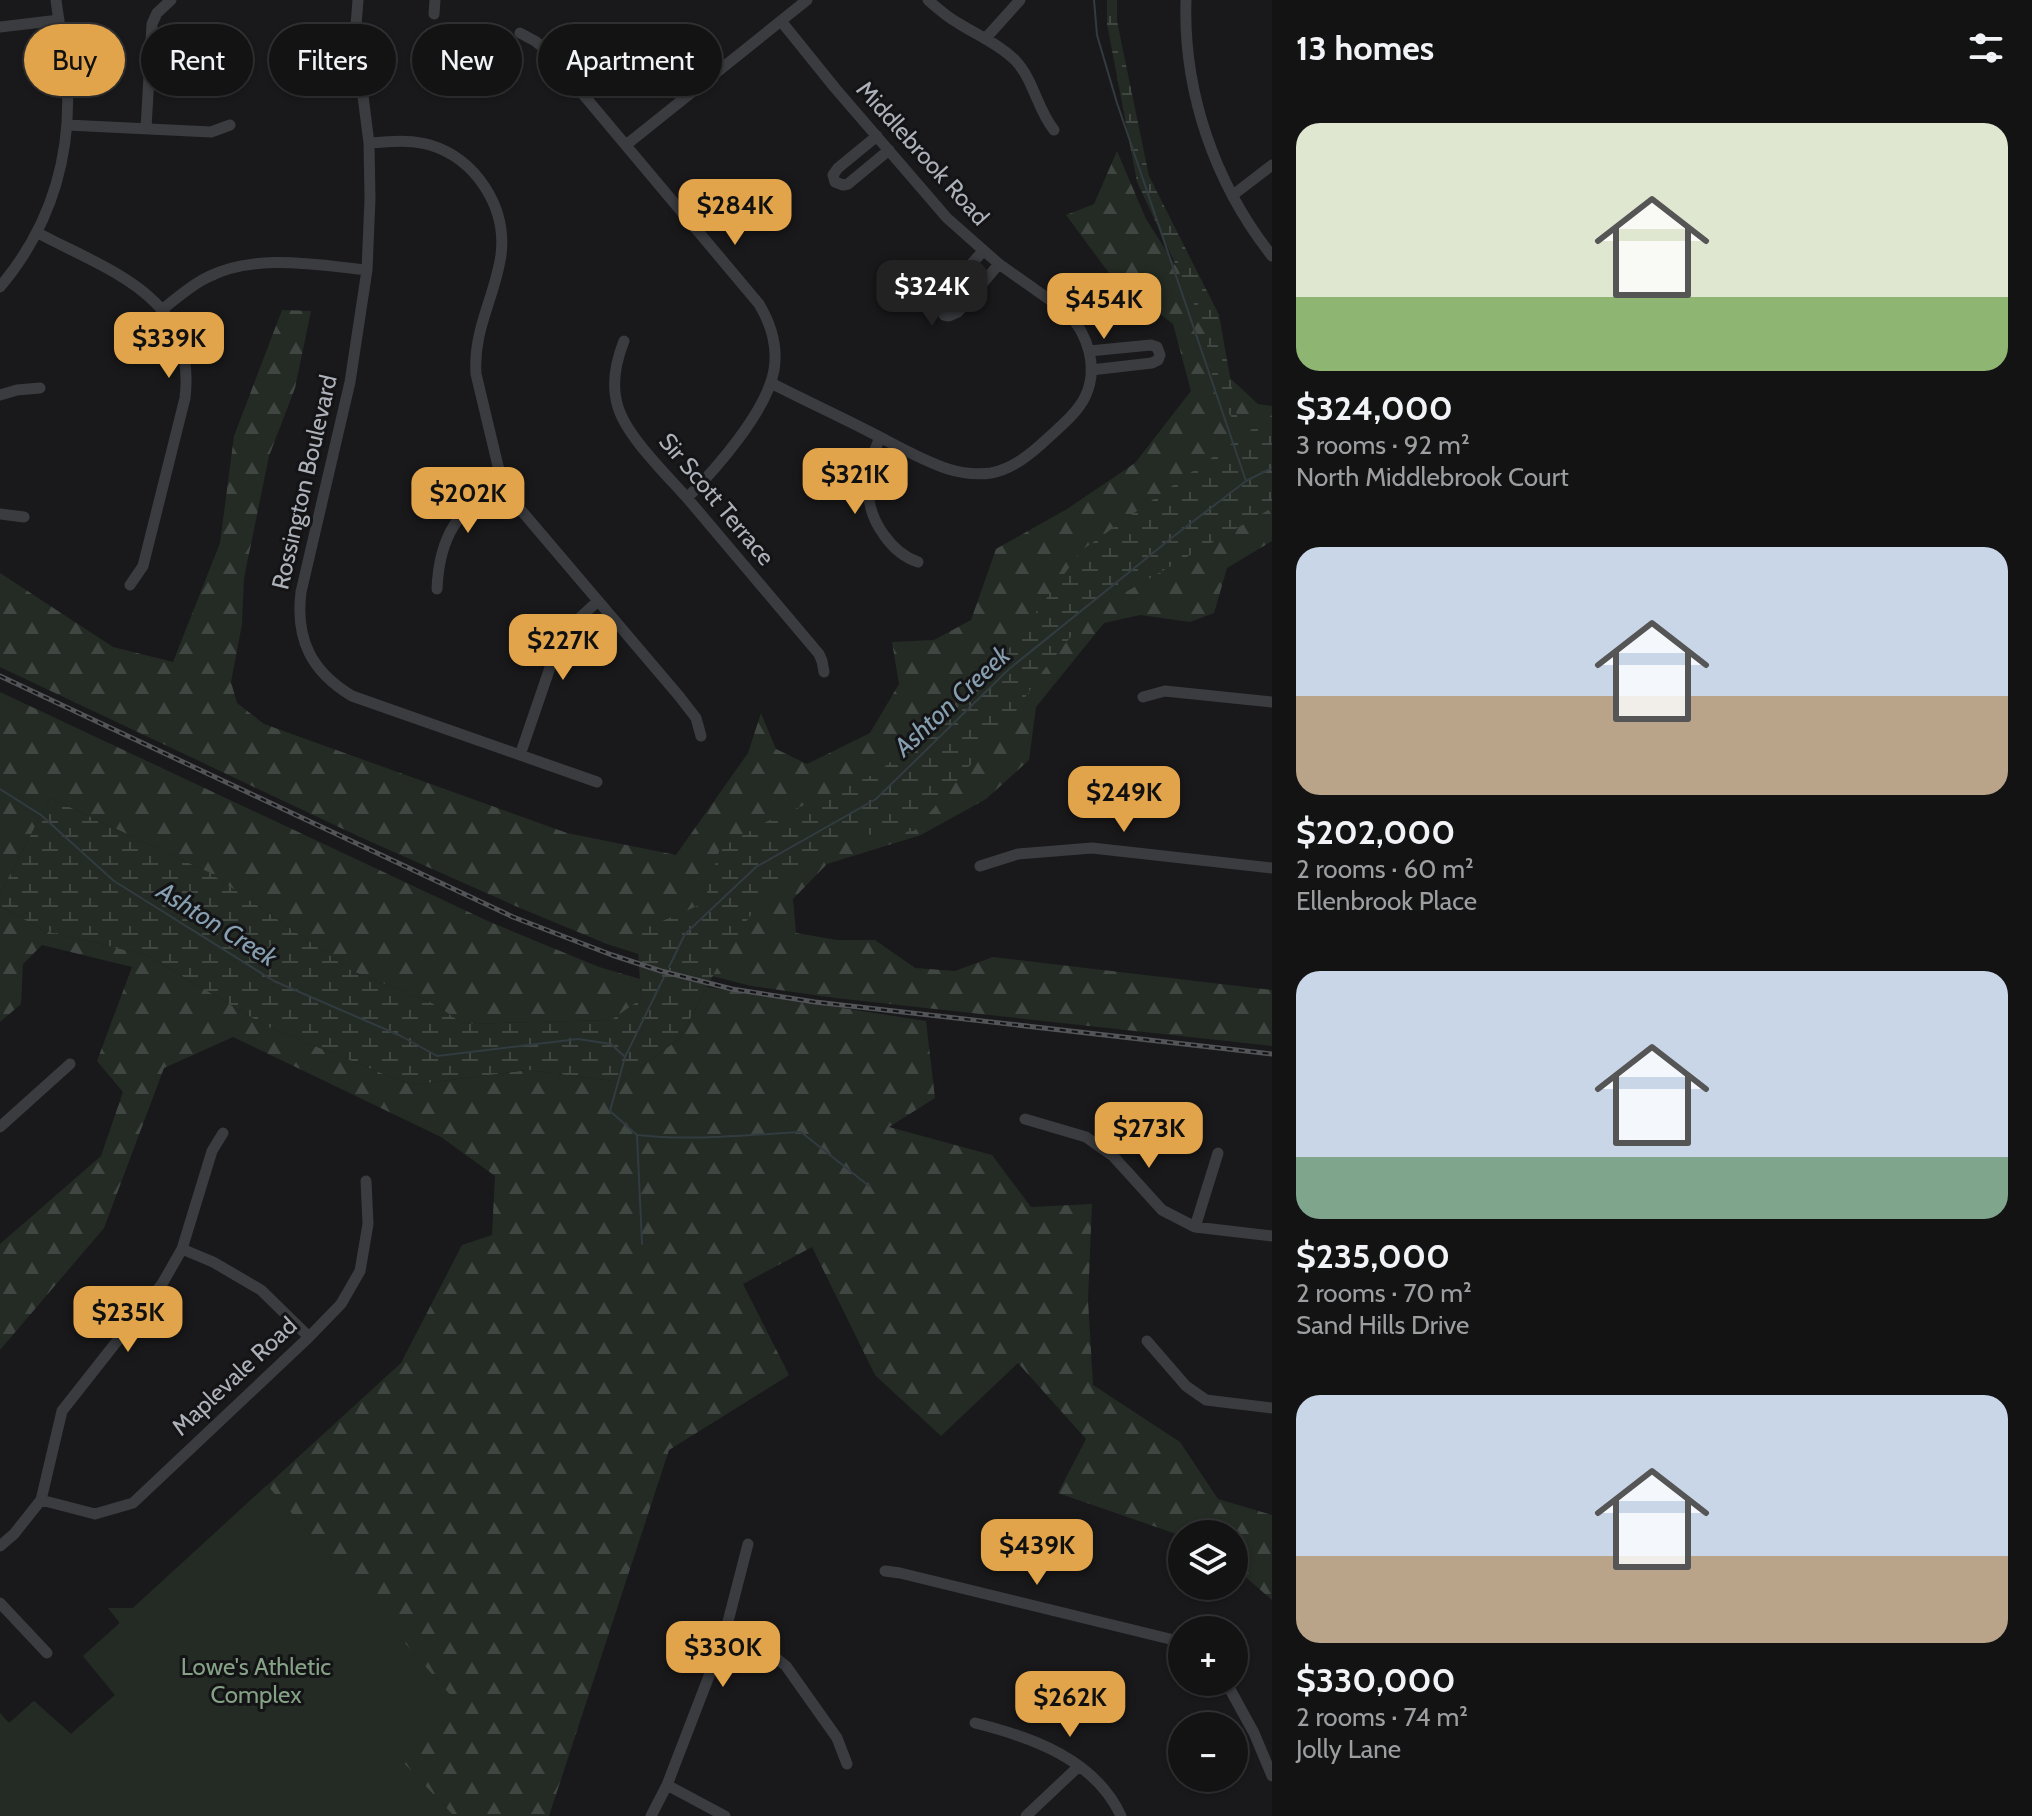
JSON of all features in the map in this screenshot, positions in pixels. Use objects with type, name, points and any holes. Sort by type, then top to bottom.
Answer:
[{"type":"street","points":[[0,287],[38,233],[57,184],[67,125],[66,70],[56,0]]},
{"type":"street","points":[[146,128],[152,24],[157,13],[171,0]]},
{"type":"street","name":"Rossington Boulevard","points":[[358,0],[357,49],[369,143],[367,270],[350,382],[299,604],[306,650],[320,671],[352,696],[597,782]]},
{"type":"street","points":[[434,14],[435,0]]},
{"type":"street","points":[[626,145],[807,0]]},
{"type":"street","points":[[928,0],[954,21],[1003,49],[1021,68],[1041,111],[1054,130]]},
{"type":"street","points":[[985,39],[1020,0]]},
{"type":"street","points":[[1186,0],[1188,59],[1208,140],[1233,195],[1272,256]]},
{"type":"street","points":[[0,27],[59,20]]},
{"type":"street","name":"Middlebrook Road","points":[[771,383],[951,470],[978,474],[992,473],[1015,463],[1062,425],[1083,401],[1091,370],[1089,351],[1081,330],[1067,312],[999,264],[947,218],[781,21]]},
{"type":"street","points":[[522,34],[545,49],[759,304],[771,328],[775,346],[771,383],[732,447],[687,498]]},
{"type":"street","points":[[67,125],[211,132],[230,125]]},
{"type":"street","points":[[877,136],[838,168],[833,175],[835,182],[848,184],[889,150]]},
{"type":"street","points":[[369,143],[413,142],[445,150],[472,170],[483,183],[499,217],[502,252],[477,337],[475,360],[478,387],[504,483],[520,509],[696,718],[701,736]]},
{"type":"street","points":[[1233,195],[1272,165]]},
{"type":"street","points":[[38,233],[129,281],[154,300],[163,309],[182,347],[187,380],[185,398],[143,566],[130,585]]},
{"type":"street","points":[[983,251],[941,305],[944,315],[958,312],[999,264]]},
{"type":"street","points":[[163,309],[207,277],[238,265],[268,262],[367,270]]},
{"type":"street","name":"Sir Scott Terrace","points":[[624,341],[616,367],[618,407],[635,436],[819,654],[824,672]]},
{"type":"street","points":[[1089,351],[1151,345],[1159,349],[1160,355],[1152,363],[1091,370]]},
{"type":"street","points":[[0,395],[40,388]]},
{"type":"street","points":[[880,437],[867,479],[873,517],[900,553],[918,562]]},
{"type":"street","points":[[437,589],[440,554],[453,525],[474,501],[504,483]]},
{"type":"street","points":[[0,514],[24,517]]},
{"type":"street","points":[[520,755],[555,653],[573,624],[598,601]]},
{"type":"street","points":[[1143,697],[1165,691],[1272,702]]},
{"type":"street","points":[[980,866],[1018,854],[1092,848],[1272,868]]},
{"type":"street","points":[[0,1127],[70,1064]]},
{"type":"street","points":[[1025,1119],[1086,1137],[1113,1156],[1162,1210],[1195,1227],[1272,1236]]},
{"type":"street","points":[[0,1546],[14,1534],[41,1500],[62,1411],[162,1284],[182,1249],[212,1151],[223,1133]]},
{"type":"street","points":[[1195,1227],[1218,1153]]},
{"type":"street","name":"Maplevale Road","points":[[41,1500],[95,1514],[133,1503],[309,1337],[341,1304],[360,1271],[368,1224],[366,1181]]},
{"type":"street","points":[[182,1249],[213,1262],[261,1290],[309,1337]]},
{"type":"street","points":[[1147,1341],[1186,1386],[1206,1400],[1272,1408]]},
{"type":"street","points":[[651,1816],[667,1785],[724,1637],[748,1544]]},
{"type":"street","points":[[885,1571],[1168,1638]]},
{"type":"street","points":[[0,1603],[47,1653]]},
{"type":"street","points":[[724,1637],[768,1652],[786,1666],[837,1738],[847,1764]]},
{"type":"street","points":[[1234,1696],[1272,1776]]},
{"type":"street","points":[[975,1723],[1054,1750],[1079,1766],[1102,1787],[1121,1816]]},
{"type":"street","points":[[1026,1816],[1079,1766]]},
{"type":"street","points":[[667,1785],[725,1816]]},
{"type":"green space","points":[[1107,0],[1117,0],[1117,21],[1149,176],[1219,315],[1239,427],[1216,396],[1203,323],[1137,182],[1107,24]]},
{"type":"green space","points":[[1117,151],[1146,219],[1211,321],[1218,367],[1258,404],[1272,406],[1272,541],[1227,568],[1214,613],[1190,622],[1140,615],[1104,623],[1036,707],[1029,760],[986,799],[921,835],[827,864],[793,899],[796,933],[837,940],[875,940],[915,968],[955,971],[993,957],[1272,990],[1272,1046],[835,998],[751,986],[685,969],[607,944],[520,908],[360,837],[0,667],[0,573],[113,647],[173,662],[220,543],[234,436],[282,310],[311,311],[295,388],[269,456],[244,578],[242,624],[231,682],[237,703],[264,724],[567,833],[676,855],[748,753],[761,713],[776,749],[807,764],[870,733],[899,684],[892,642],[934,640],[971,620],[996,549],[1067,509],[1135,463],[1191,391],[1173,324],[1112,277],[1066,215],[1094,204]]},
{"type":"green space","points":[[1272,415],[1272,508],[1091,612],[1043,671],[1013,715],[914,831],[840,837],[772,884],[726,951],[680,1038],[621,1082],[528,1070],[411,1085],[266,1026],[147,955],[45,931],[0,906],[0,894],[50,798],[210,873],[352,971],[432,1003],[464,1024],[611,1020],[641,999],[637,932],[704,903],[720,848],[768,821],[877,773],[978,691],[1082,550]]},
{"type":"green space","points":[[0,692],[490,922],[599,967],[640,979],[641,999],[612,1020],[464,1024],[432,1003],[352,971],[210,873],[50,798],[0,894]]},
{"type":"green space","points":[[0,906],[45,931],[147,955],[266,1026],[411,1085],[528,1070],[621,1082],[680,1038],[707,987],[926,1021],[935,1098],[889,1127],[992,1155],[1031,1207],[1092,1204],[1088,1300],[1093,1385],[1180,1442],[1218,1499],[1272,1515],[1272,1600],[1248,1579],[1248,1520],[1168,1520],[1168,1531],[1058,1493],[1086,1439],[1018,1363],[941,1436],[875,1375],[812,1247],[743,1284],[789,1375],[669,1450],[549,1816],[0,1816],[0,1713],[9,1723],[34,1701],[71,1734],[115,1695],[83,1656],[120,1623],[108,1608],[133,1608],[401,1363],[462,1245],[492,1235],[495,1176],[441,1137],[233,1037],[164,1068],[104,1228],[0,1350],[0,1244],[101,1156],[123,1092],[97,1061],[132,967],[42,945],[23,964],[21,1004],[0,1022]]},
{"type":"green space","name":"Lowe's Athletic Complex","points":[[267,1485],[459,1705],[402,1761],[454,1816],[0,1816],[0,1713],[9,1723],[34,1701],[71,1734],[115,1695],[83,1656],[120,1623],[108,1608],[133,1608]]},
{"type":"waterway","points":[[1094,0],[1097,35],[1117,103],[1246,481]]},
{"type":"waterway","name":"Ashton Creeek","points":[[669,967],[685,934],[756,867],[876,799],[1009,669],[1174,536],[1246,481],[1272,468]]},
{"type":"waterway","name":"Ashton Creek","points":[[0,789],[41,815],[114,881],[274,981],[401,1036],[437,1056],[578,1039],[611,1044],[625,1057]]},
{"type":"waterway","points":[[642,1244],[637,1135],[610,1111],[625,1057],[664,977]]},
{"type":"waterway","points":[[637,1135],[698,1137],[801,1132],[869,1186]]},
{"type":"railway","points":[[0,676],[513,917],[661,971],[732,989],[815,1002],[1272,1054]]}]
